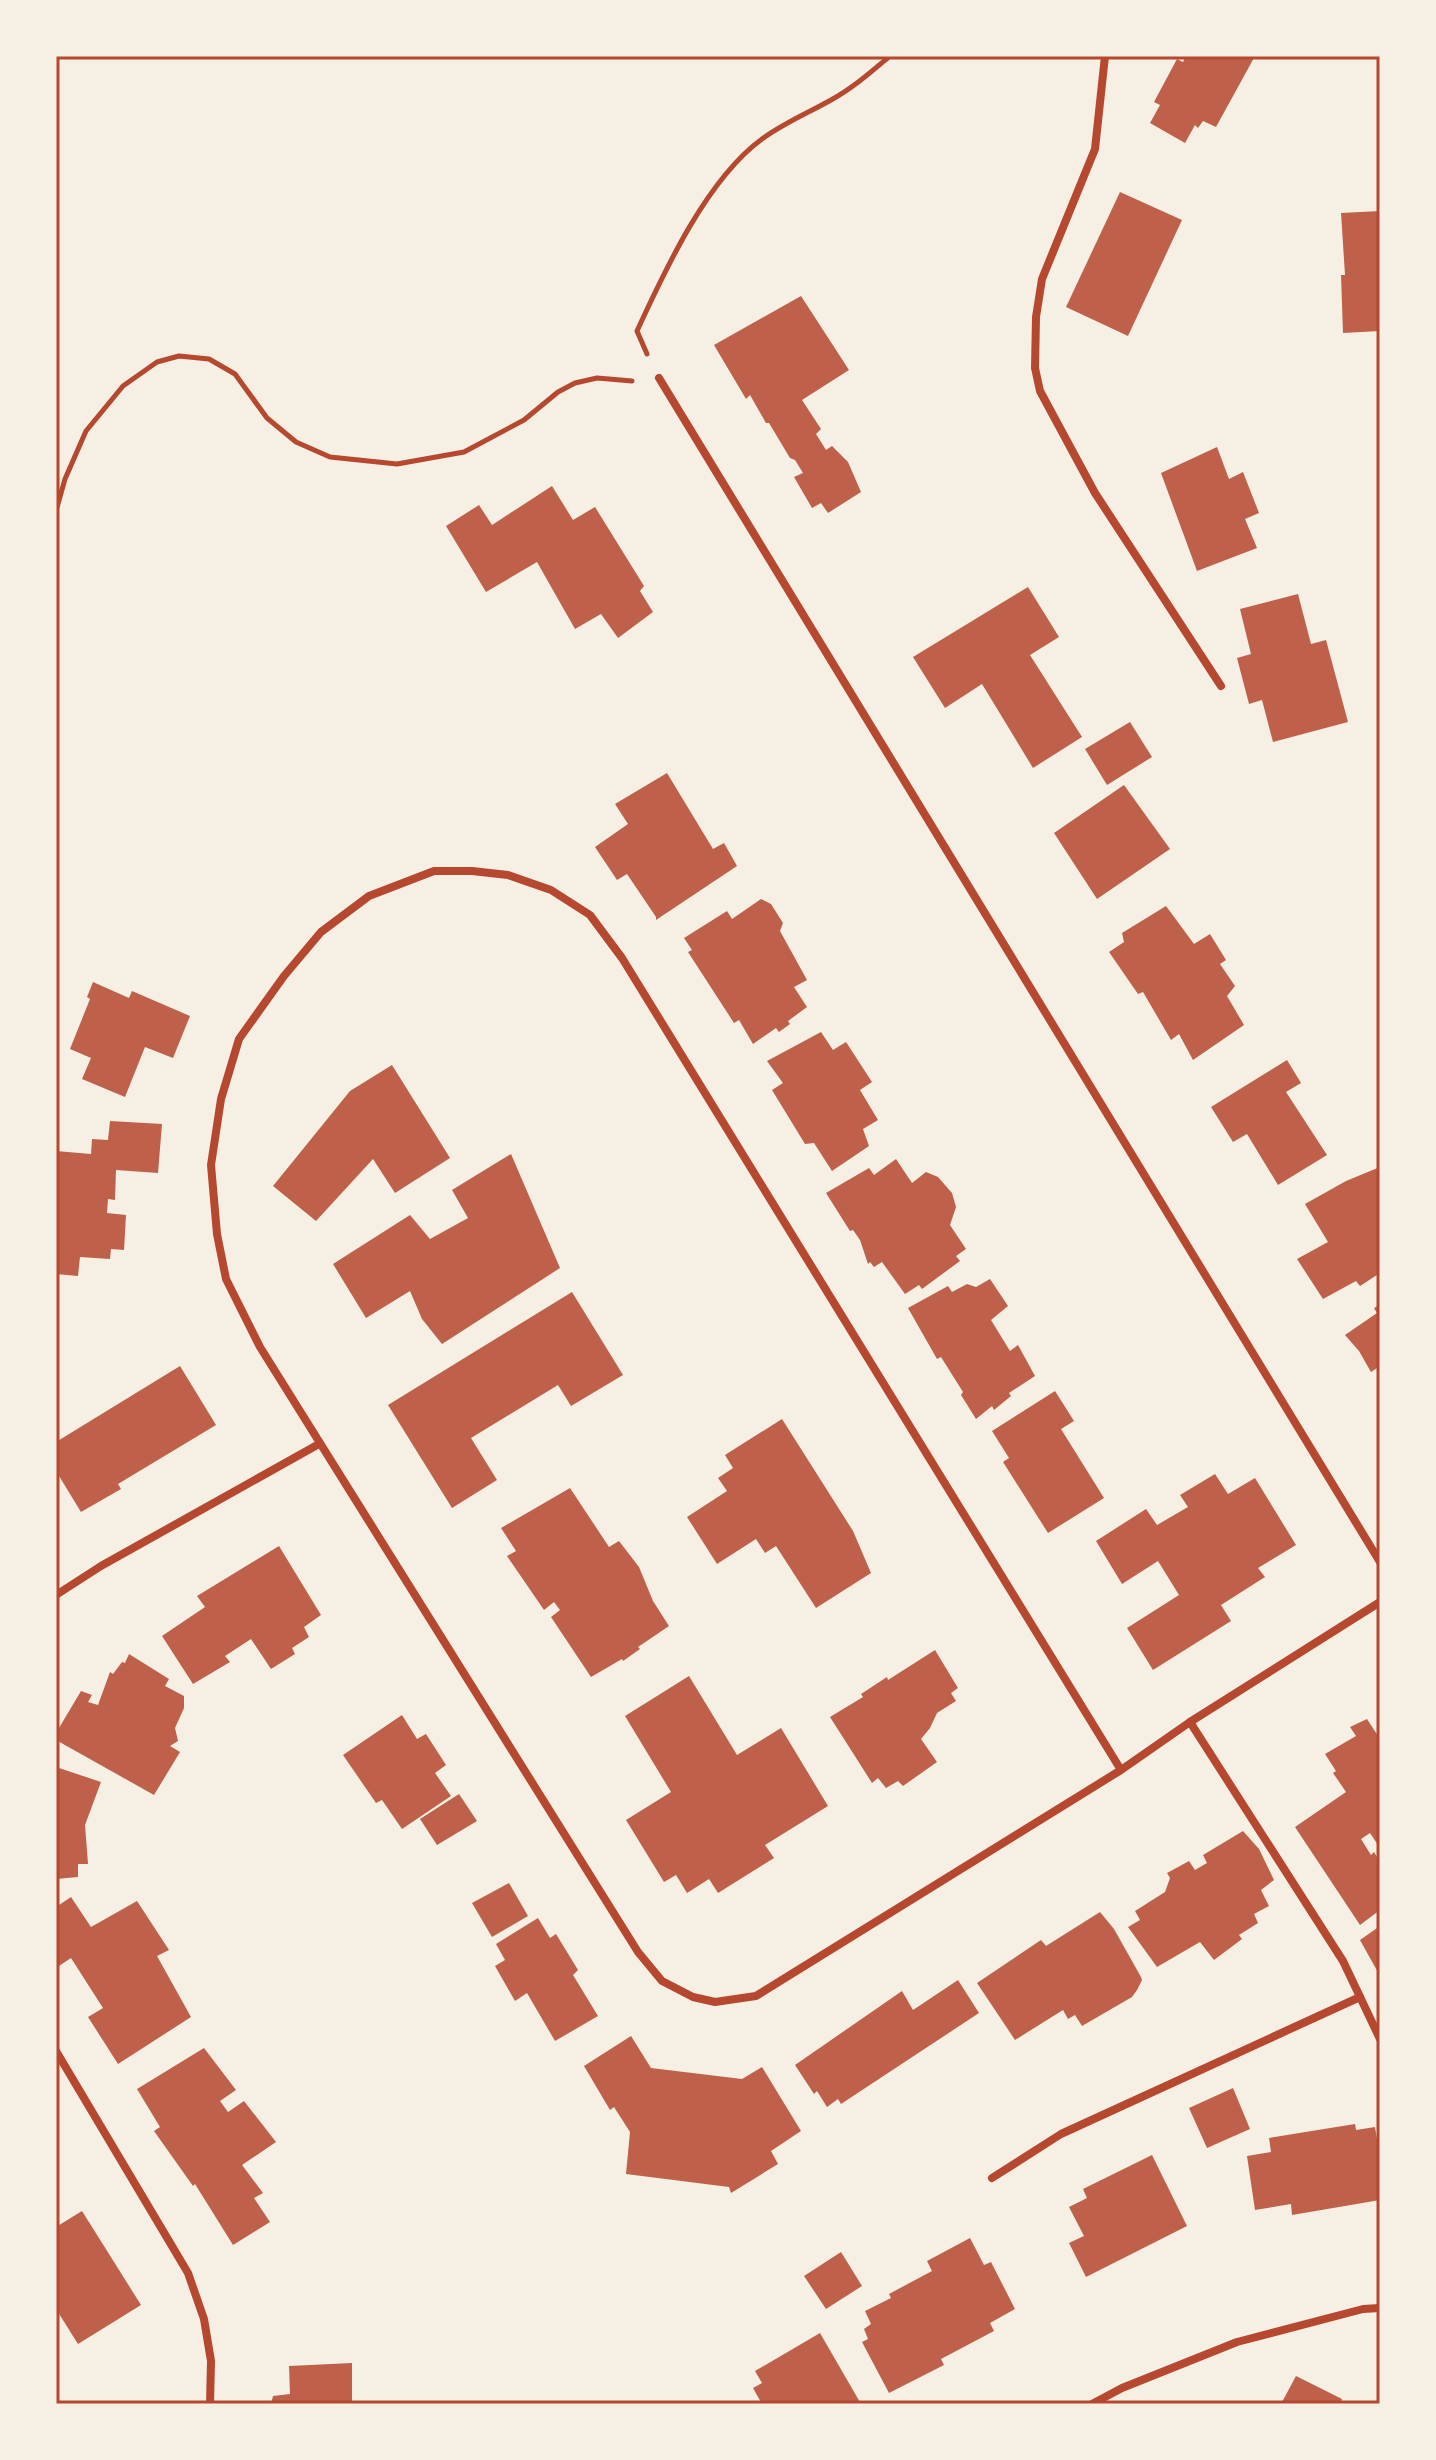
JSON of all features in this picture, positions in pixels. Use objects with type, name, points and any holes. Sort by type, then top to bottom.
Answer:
[{"type":"street","points":[[1105,56],[1095,149],[1042,279],[1036,317],[1035,368],[1040,391],[1095,493],[1221,686]]},
{"type":"street","points":[[659,378],[1380,1562]]},
{"type":"street","points":[[1121,1770],[622,958],[590,915],[551,890],[508,875],[434,871],[369,896],[321,932],[284,976],[239,1039],[221,1099],[211,1165],[217,1234],[226,1279],[260,1347],[319,1444],[638,1952],[662,1981],[693,1997],[715,2002],[756,1996],[1121,1770],[1190,1722],[1380,1602]]},
{"type":"street","points":[[56,1595],[101,1566],[319,1444]]},
{"type":"street","points":[[1190,1722],[1343,1961],[1380,2039]]},
{"type":"street","points":[[992,2178],[1061,2134],[1360,1997]]},
{"type":"street","points":[[56,2051],[188,2273],[204,2319],[211,2361],[210,2404]]},
{"type":"street","points":[[1092,2404],[1122,2388],[1237,2342],[1363,2309],[1380,2308]]},
{"type":"path","points":[[56,511],[65,479],[86,431],[123,386],[157,362],[179,356],[209,359],[235,374],[267,418],[296,442],[330,457],[397,464],[464,452],[524,420],[558,392],[575,383],[597,378],[627,381],[659,378],[637,331],[664,271],[697,214],[729,171],[760,140],[850,89],[890,56]]},
{"type":"building","points":[[1186,56],[1255,56],[1216,127],[1203,121],[1198,128],[1195,125],[1185,143],[1150,123],[1160,105],[1154,102],[1177,59],[1183,62]]},
{"type":"building","points":[[1120,192],[1182,220],[1128,336],[1066,307]]},
{"type":"building","points":[[1380,211],[1380,331],[1343,333],[1341,275],[1345,275],[1341,213]]},
{"type":"building","points":[[801,296],[849,370],[802,400],[821,429],[816,434],[826,450],[832,446],[848,462],[861,492],[828,513],[821,503],[812,508],[794,477],[803,473],[769,423],[766,423],[750,395],[746,399],[714,345]]},
{"type":"building","points":[[1217,447],[1229,479],[1243,472],[1259,513],[1245,519],[1257,548],[1197,571],[1161,473]]},
{"type":"building","points":[[552,486],[573,520],[595,507],[644,586],[640,591],[653,612],[618,638],[601,614],[575,629],[537,562],[486,592],[446,526],[479,505],[492,525]]},
{"type":"building","points":[[1028,587],[1059,637],[1030,655],[1082,737],[1033,768],[982,684],[945,708],[913,657]]},
{"type":"building","points":[[1298,594],[1311,644],[1326,640],[1348,722],[1273,742],[1262,700],[1249,704],[1237,658],[1251,654],[1240,609]]},
{"type":"building","points":[[1130,722],[1152,757],[1107,785],[1085,749]]},
{"type":"building","points":[[667,773],[713,849],[724,843],[737,866],[656,920],[627,874],[617,880],[595,847],[628,824],[615,804]]},
{"type":"building","points":[[1124,785],[1170,849],[1097,899],[1054,833]]},
{"type":"building","points":[[761,899],[771,904],[783,923],[780,931],[807,980],[794,987],[807,1007],[779,1032],[776,1028],[753,1044],[739,1020],[734,1023],[688,952],[692,950],[684,938],[727,911],[732,919]]},
{"type":"building","points":[[1166,906],[1194,944],[1210,934],[1226,960],[1220,964],[1235,986],[1227,996],[1244,1025],[1193,1060],[1179,1034],[1171,1040],[1143,992],[1138,994],[1109,952],[1124,942],[1122,933]]},
{"type":"building","points":[[93,982],[129,998],[132,991],[190,1016],[173,1058],[145,1047],[125,1097],[82,1079],[91,1058],[70,1049],[90,999],[87,997]]},
{"type":"building","points":[[821,1032],[833,1050],[846,1042],[872,1082],[860,1090],[878,1120],[863,1129],[869,1146],[832,1171],[814,1143],[805,1144],[772,1090],[783,1083],[767,1061]]},
{"type":"building","points":[[1287,1060],[1301,1083],[1286,1092],[1327,1155],[1278,1185],[1247,1134],[1233,1142],[1211,1107]]},
{"type":"building","points":[[392,1065],[450,1158],[395,1193],[373,1159],[316,1221],[273,1186],[350,1091]]},
{"type":"building","points":[[110,1121],[162,1124],[158,1173],[116,1170],[115,1200],[108,1199],[107,1213],[126,1215],[124,1250],[111,1249],[110,1259],[80,1257],[78,1276],[56,1274],[56,1151],[91,1154],[92,1139],[108,1140]]},
{"type":"building","points":[[511,1154],[560,1268],[442,1344],[422,1319],[410,1291],[366,1318],[333,1264],[410,1215],[430,1239],[468,1218],[452,1190]]},
{"type":"building","points":[[896,1159],[912,1183],[926,1172],[938,1177],[952,1193],[956,1207],[950,1225],[966,1249],[956,1256],[960,1261],[922,1289],[919,1285],[905,1294],[882,1262],[874,1267],[870,1262],[868,1264],[860,1240],[853,1230],[850,1231],[826,1193],[869,1168],[874,1175]]},
{"type":"building","points":[[1380,1167],[1380,1273],[1360,1286],[1356,1281],[1323,1299],[1297,1259],[1328,1242],[1305,1204],[1346,1181]]},
{"type":"building","points":[[990,1279],[1008,1306],[991,1320],[1010,1351],[1018,1345],[1035,1376],[1009,1393],[1011,1396],[994,1410],[992,1406],[976,1419],[961,1395],[963,1392],[941,1357],[937,1359],[908,1308],[948,1286],[952,1292],[967,1284],[976,1287]]},
{"type":"building","points":[[572,1292],[623,1375],[571,1406],[558,1385],[471,1438],[497,1480],[452,1508],[388,1405]]},
{"type":"building","points":[[1380,1305],[1380,1366],[1371,1372],[1345,1335],[1377,1313],[1374,1308]]},
{"type":"building","points":[[180,1366],[216,1425],[118,1484],[121,1489],[81,1512],[56,1471],[56,1442]]},
{"type":"building","points":[[1055,1391],[1074,1421],[1061,1429],[1104,1498],[1048,1533],[1003,1462],[1009,1458],[992,1431]]},
{"type":"building","points":[[782,1419],[853,1531],[871,1573],[816,1608],[776,1546],[765,1553],[756,1539],[717,1564],[687,1517],[727,1491],[718,1478],[733,1468],[725,1455]]},
{"type":"building","points":[[1215,1474],[1228,1494],[1255,1478],[1296,1545],[1258,1568],[1265,1577],[1221,1605],[1231,1621],[1153,1670],[1127,1628],[1179,1595],[1158,1561],[1122,1584],[1096,1541],[1146,1509],[1157,1525],[1188,1507],[1180,1495]]},
{"type":"building","points":[[570,1488],[609,1547],[619,1541],[639,1567],[653,1601],[669,1626],[623,1661],[591,1677],[551,1617],[560,1610],[554,1602],[544,1610],[507,1556],[516,1551],[501,1528]]},
{"type":"building","points":[[279,1546],[321,1615],[304,1627],[309,1637],[292,1648],[295,1654],[271,1669],[251,1639],[225,1656],[230,1662],[193,1684],[162,1636],[205,1607],[197,1596]]},
{"type":"building","points":[[935,1650],[958,1688],[951,1693],[956,1701],[937,1713],[921,1739],[937,1762],[903,1786],[898,1781],[886,1788],[878,1778],[872,1783],[830,1717],[863,1697],[861,1694],[887,1677],[888,1680]]},
{"type":"building","points":[[129,1654],[169,1679],[165,1686],[184,1696],[184,1708],[175,1728],[178,1741],[170,1746],[180,1752],[154,1795],[56,1740],[56,1733],[81,1691],[92,1695],[88,1702],[98,1705],[110,1672],[113,1674],[122,1662],[125,1663]]},
{"type":"building","points":[[689,1676],[737,1755],[781,1728],[828,1806],[765,1845],[774,1858],[718,1893],[709,1879],[687,1893],[676,1875],[664,1882],[626,1820],[671,1792],[625,1716]]},
{"type":"building","points":[[402,1715],[417,1739],[426,1734],[446,1765],[435,1773],[451,1796],[402,1829],[382,1800],[376,1803],[343,1755]]},
{"type":"building","points":[[1367,1719],[1380,1739],[1380,1844],[1370,1833],[1361,1839],[1371,1855],[1374,1852],[1380,1862],[1380,1910],[1360,1925],[1295,1827],[1346,1792],[1325,1754],[1356,1736],[1350,1727]]},
{"type":"building","points":[[56,1767],[101,1782],[85,1825],[88,1864],[78,1864],[78,1877],[56,1879]]},
{"type":"building","points":[[459,1794],[477,1821],[437,1845],[420,1819]]},
{"type":"building","points":[[1243,1831],[1259,1849],[1274,1880],[1261,1890],[1269,1906],[1254,1914],[1258,1923],[1239,1935],[1242,1939],[1214,1960],[1200,1942],[1157,1967],[1128,1927],[1140,1920],[1135,1911],[1165,1892],[1170,1878],[1167,1873],[1189,1861],[1195,1870],[1207,1863],[1203,1855]]},
{"type":"building","points":[[509,1883],[528,1916],[492,1937],[472,1903]]},
{"type":"building","points":[[71,1897],[91,1927],[137,1901],[169,1950],[157,1956],[191,2017],[118,2064],[88,2017],[103,2008],[71,1958],[56,1968],[56,1907]]},
{"type":"building","points":[[1100,1912],[1114,1929],[1141,1977],[1137,1990],[1132,1997],[1082,2026],[1075,2015],[1068,2019],[1063,2010],[1015,2040],[977,1983],[1041,1940],[1046,1946]]},
{"type":"building","points":[[538,1918],[550,1938],[556,1934],[578,1970],[573,1975],[598,2016],[555,2041],[527,1993],[515,2001],[495,1966],[505,1960],[496,1944]]},
{"type":"building","points":[[1380,1926],[1380,1976],[1360,1940]]},
{"type":"building","points":[[958,1980],[979,2013],[841,2104],[838,2099],[827,2107],[817,2091],[814,2094],[795,2065],[902,1991],[913,2010]]},
{"type":"building","points":[[631,2036],[651,2068],[742,2079],[762,2067],[801,2131],[771,2151],[778,2164],[731,2193],[729,2187],[626,2174],[630,2132],[614,2107],[610,2110],[584,2066]]},
{"type":"building","points":[[204,2048],[236,2090],[220,2101],[228,2112],[244,2101],[276,2142],[242,2165],[263,2193],[254,2198],[270,2222],[233,2245],[195,2184],[193,2186],[154,2131],[160,2127],[137,2089]]},
{"type":"building","points":[[1233,2088],[1250,2129],[1207,2148],[1189,2108]]},
{"type":"building","points":[[1355,2124],[1356,2130],[1375,2127],[1380,2157],[1380,2200],[1292,2215],[1291,2204],[1255,2210],[1247,2156],[1271,2152],[1269,2138]]},
{"type":"building","points":[[1152,2155],[1187,2226],[1086,2277],[1069,2243],[1084,2236],[1069,2207],[1087,2198],[1083,2189]]},
{"type":"building","points":[[82,2211],[141,2305],[78,2344],[56,2309],[56,2227]]},
{"type":"building","points":[[970,2238],[984,2265],[991,2262],[1015,2309],[990,2323],[994,2331],[941,2359],[944,2365],[889,2393],[862,2342],[868,2339],[864,2329],[871,2324],[865,2311],[932,2271],[927,2261]]},
{"type":"building","points":[[841,2252],[862,2286],[826,2309],[804,2276]]},
{"type":"building","points":[[820,2333],[861,2404],[762,2404],[753,2388],[762,2383],[755,2371]]},
{"type":"building","points":[[352,2363],[352,2404],[271,2404],[273,2396],[290,2394],[289,2366]]},
{"type":"building","points":[[1296,2376],[1342,2399],[1340,2404],[1281,2404]]}]
